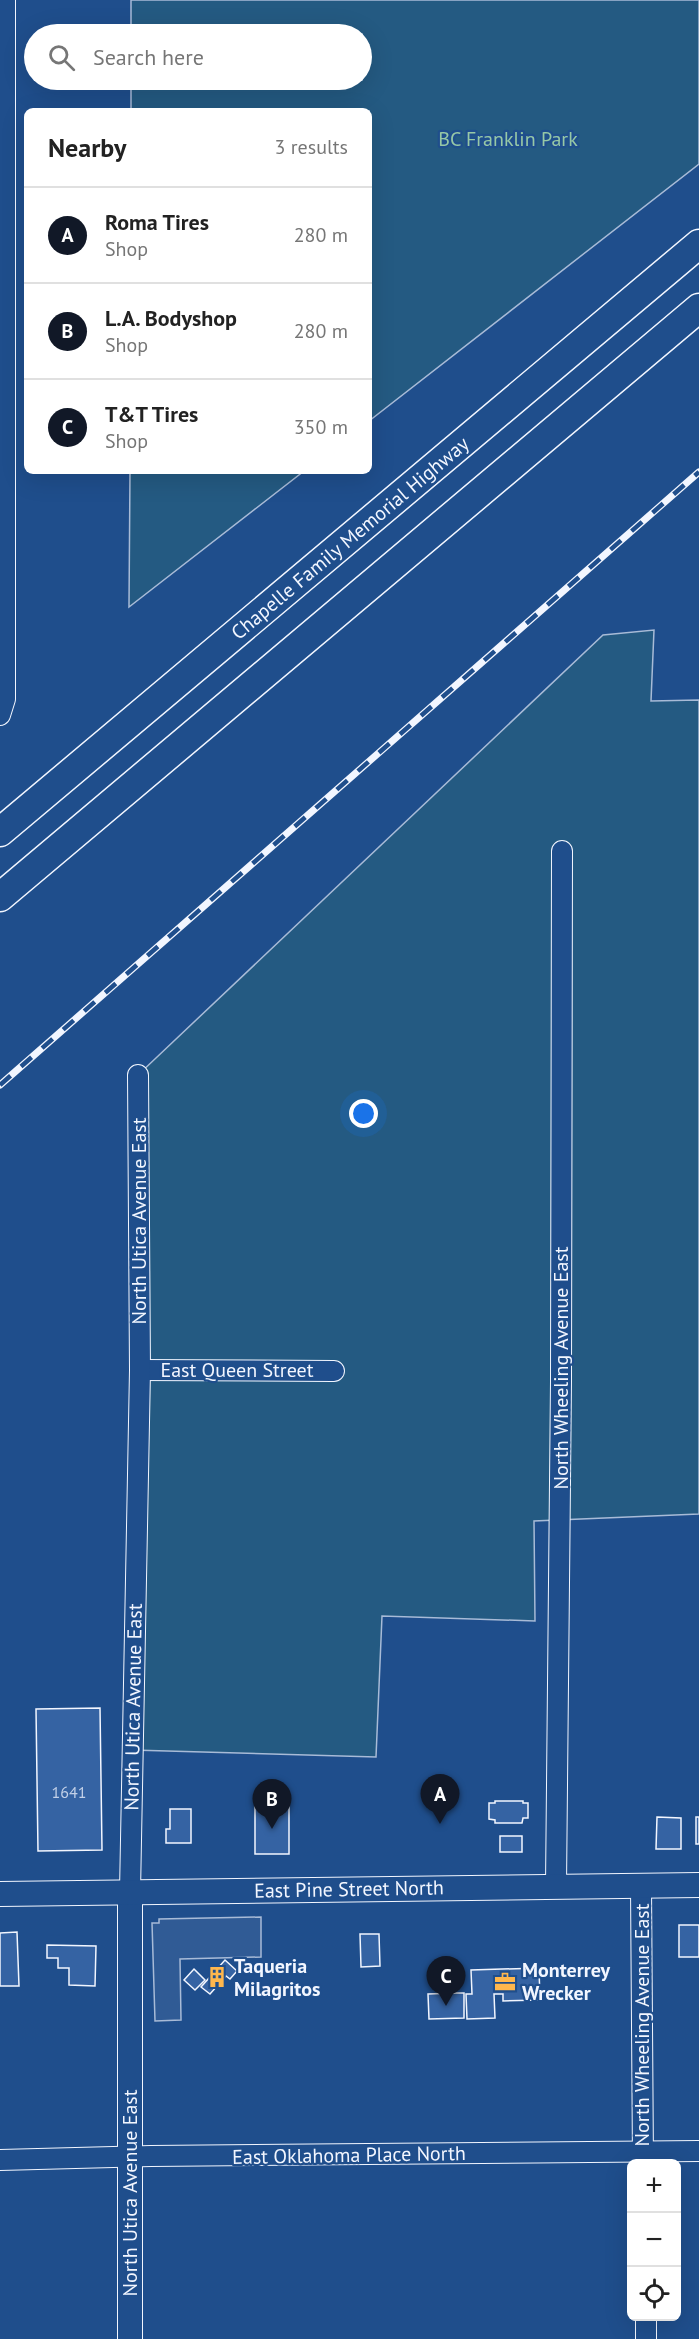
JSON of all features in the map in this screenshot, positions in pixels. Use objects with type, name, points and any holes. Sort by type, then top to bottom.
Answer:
[{"type":"highway","name":"Chapelle Family Memorial Highway","points":[[0,832],[699,244]]},
{"type":"highway","points":[[0,897],[699,308]]},
{"type":"main road","name":"East Pine Street North","points":[[0,1894],[699,1885]]},
{"type":"main road","name":"North Utica Avenue East","points":[[130,1892],[130,2339]]},
{"type":"street","points":[[0,715],[5,699],[2,245],[5,0]]},
{"type":"street","name":"North Wheeling Avenue East","points":[[556,1886],[561,1381],[562,850]]},
{"type":"street","name":"North Utica Avenue East","points":[[130,1892],[140,1370],[138,1075]]},
{"type":"street","name":"East Queen Street","points":[[140,1370],[334,1371]]},
{"type":"street","name":"North Wheeling Avenue East","points":[[641,1886],[643,2158]]},
{"type":"street","name":"East Oklahoma Place North","points":[[0,2160],[129,2157],[643,2158],[699,2151]]},
{"type":"street","points":[[646,2321],[646,2339]]},
{"type":"green space","name":"BC Franklin Park","points":[[131,0],[699,0],[699,164],[372,419],[372,108],[131,108],[131,90],[372,90],[372,24],[131,24]]},
{"type":"green space","points":[[130,474],[300,474],[129,607]]},
{"type":"green space","points":[[654,630],[651,701],[699,700],[699,1514],[534,1521],[535,1621],[382,1616],[376,1757],[132,1750],[138,1075],[603,635]]},
{"type":"shaded area","points":[[261,1917],[261,1957],[180,1959],[181,2020],[155,2021],[152,1923],[159,1923],[159,1919]]},
{"type":"building","points":[[100,1708],[102,1850],[38,1851],[36,1709]]},
{"type":"building","points":[[495,1801],[528,1803],[528,1818],[523,1818],[522,1823],[495,1823],[495,1820],[489,1819],[489,1803],[495,1803]]},
{"type":"building","points":[[289,1803],[289,1854],[255,1854],[255,1804]]},
{"type":"building","points":[[170,1809],[191,1809],[191,1843],[166,1843],[166,1829],[170,1829]]},
{"type":"building","points":[[657,1817],[681,1818],[681,1849],[656,1849]]},
{"type":"building","points":[[696,1817],[699,1817],[699,1844],[696,1844]]},
{"type":"building","points":[[500,1836],[522,1836],[522,1852],[500,1852]]},
{"type":"building","points":[[679,1925],[699,1925],[699,1957],[679,1957]]},
{"type":"building","points":[[17,1932],[19,1986],[0,1986],[0,1933]]},
{"type":"building","points":[[360,1934],[379,1934],[380,1966],[361,1967]]},
{"type":"building","points":[[47,1945],[96,1946],[95,1986],[69,1985],[69,1968],[58,1968],[58,1958],[47,1958]]},
{"type":"building","name":"Taqueria Milagritos","points":[[225,1960],[237,1971],[230,1979],[226,1976],[210,1994],[201,1987]]},
{"type":"building","name":"Monterrey Wrecker","points":[[539,1968],[540,2000],[503,2001],[503,1994],[494,1994],[495,2018],[467,2019],[466,1994],[472,1994],[471,1970]]},
{"type":"building","points":[[194,1969],[205,1980],[195,1990],[184,1980]]},
{"type":"building","points":[[464,1993],[464,2018],[429,2019],[428,1994]]},
{"type":"railway","points":[[0,1085],[699,472]]},
{"type":"place","name":"Roma Tires","points":[[440,1824]]},
{"type":"place","name":"L.A. Bodyshop","points":[[272,1829]]},
{"type":"place","name":"Taqueria Milagritos","points":[[217,1977]]},
{"type":"place","name":"Monterrey Wrecker","points":[[505,1982]]},
{"type":"place","name":"T&T Tires","points":[[446,2006]]}]
